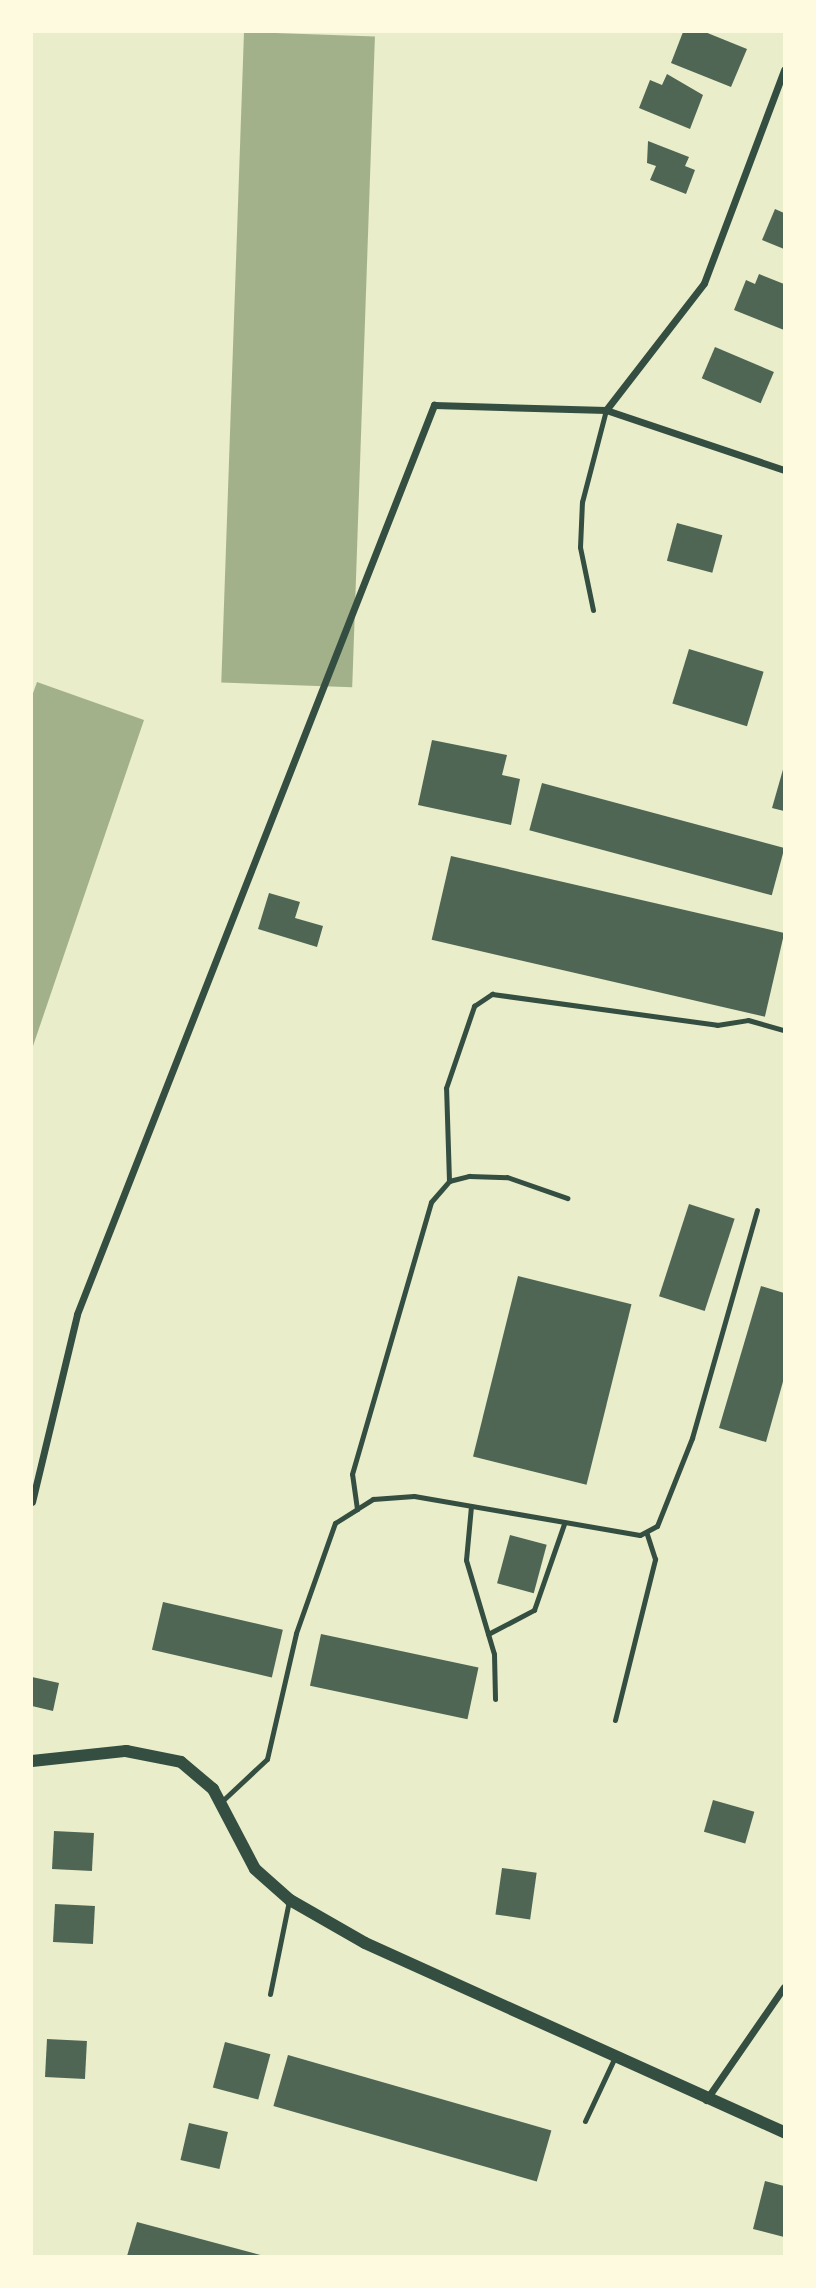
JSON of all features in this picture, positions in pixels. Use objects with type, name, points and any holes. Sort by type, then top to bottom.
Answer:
[{"type":"street","points":[[606,410],[704,283],[785,70]]},
{"type":"street","points":[[32,1502],[77,1314],[433,405],[606,410],[785,470]]},
{"type":"street","points":[[32,1762],[126,1751],[181,1762],[220,1803],[255,1869],[290,1900],[365,1943],[705,2101],[785,2132]]},
{"type":"street","points":[[705,2101],[785,1987]]},
{"type":"lane","points":[[593,610],[580,547],[582,502],[606,410]]},
{"type":"lane","points":[[357,1509],[352,1474],[431,1202],[449,1181],[446,1088],[474,1006],[492,995],[717,1025],[748,1020],[785,1030]]},
{"type":"lane","points":[[449,1181],[507,1177],[567,1198]]},
{"type":"lane","points":[[220,1803],[267,1759],[296,1633],[335,1522],[373,1499],[414,1496],[564,1524],[646,1532],[657,1526],[675,1489],[757,1210]]},
{"type":"lane","points":[[471,1506],[466,1560],[488,1634],[495,1699]]},
{"type":"lane","points":[[488,1634],[534,1610],[564,1524]]},
{"type":"lane","points":[[615,1720],[646,1611],[655,1559],[646,1532]]},
{"type":"lane","points":[[270,1994],[290,1900]]},
{"type":"lane","points":[[585,2121],[614,2059]]},
{"type":"shaded area","points":[[244,32],[375,37],[352,687],[221,683]]},
{"type":"shaded area","points":[[37,682],[144,720],[32,1049],[32,696]]},
{"type":"building","points":[[683,32],[705,32],[747,49],[731,87],[671,63]]},
{"type":"building","points":[[667,74],[703,95],[690,129],[639,108],[650,80],[662,85]]},
{"type":"building","points":[[648,141],[689,157],[685,166],[695,170],[686,194],[650,180],[656,166],[647,163]]},
{"type":"building","points":[[775,209],[784,213],[784,249],[762,240]]},
{"type":"building","points":[[759,274],[784,284],[784,330],[734,310],[746,280],[755,284]]},
{"type":"building","points":[[715,347],[774,372],[761,403],[702,378]]},
{"type":"building","points":[[677,523],[722,535],[712,573],[667,561]]},
{"type":"building","points":[[689,649],[764,672],[747,726],[672,704]]},
{"type":"building","points":[[432,740],[507,755],[502,775],[520,779],[511,825],[418,805]]},
{"type":"building","points":[[784,766],[784,811],[772,808]]},
{"type":"building","points":[[542,783],[784,848],[772,895],[529,830]]},
{"type":"building","points":[[451,856],[784,933],[765,1017],[432,940]]},
{"type":"building","points":[[269,893],[300,902],[295,918],[323,926],[317,947],[258,929]]},
{"type":"building","points":[[689,1204],[735,1219],[705,1311],[659,1296]]},
{"type":"building","points":[[518,1276],[632,1304],[587,1485],[473,1456]]},
{"type":"building","points":[[761,1286],[784,1293],[784,1378],[766,1442],[719,1428]]},
{"type":"building","points":[[510,1535],[547,1545],[534,1593],[497,1583]]},
{"type":"building","points":[[163,1602],[283,1630],[272,1677],[152,1650]]},
{"type":"building","points":[[321,1634],[478,1667],[467,1719],[310,1686]]},
{"type":"building","points":[[32,1677],[59,1683],[53,1711],[32,1706]]},
{"type":"building","points":[[713,1800],[754,1812],[745,1844],[704,1832]]},
{"type":"building","points":[[54,1831],[94,1833],[92,1871],[52,1869]]},
{"type":"building","points":[[502,1868],[537,1873],[530,1919],[495,1915]]},
{"type":"building","points":[[55,1904],[95,1906],[93,1944],[53,1942]]},
{"type":"building","points":[[47,2039],[87,2041],[85,2079],[45,2077]]},
{"type":"building","points":[[225,2042],[270,2054],[258,2100],[213,2087]]},
{"type":"building","points":[[288,2055],[551,2131],[537,2181],[273,2106]]},
{"type":"building","points":[[189,2123],[228,2132],[219,2169],[180,2160]]},
{"type":"building","points":[[765,2181],[784,2186],[784,2237],[753,2229]]},
{"type":"building","points":[[137,2222],[264,2256],[127,2256]]}]
